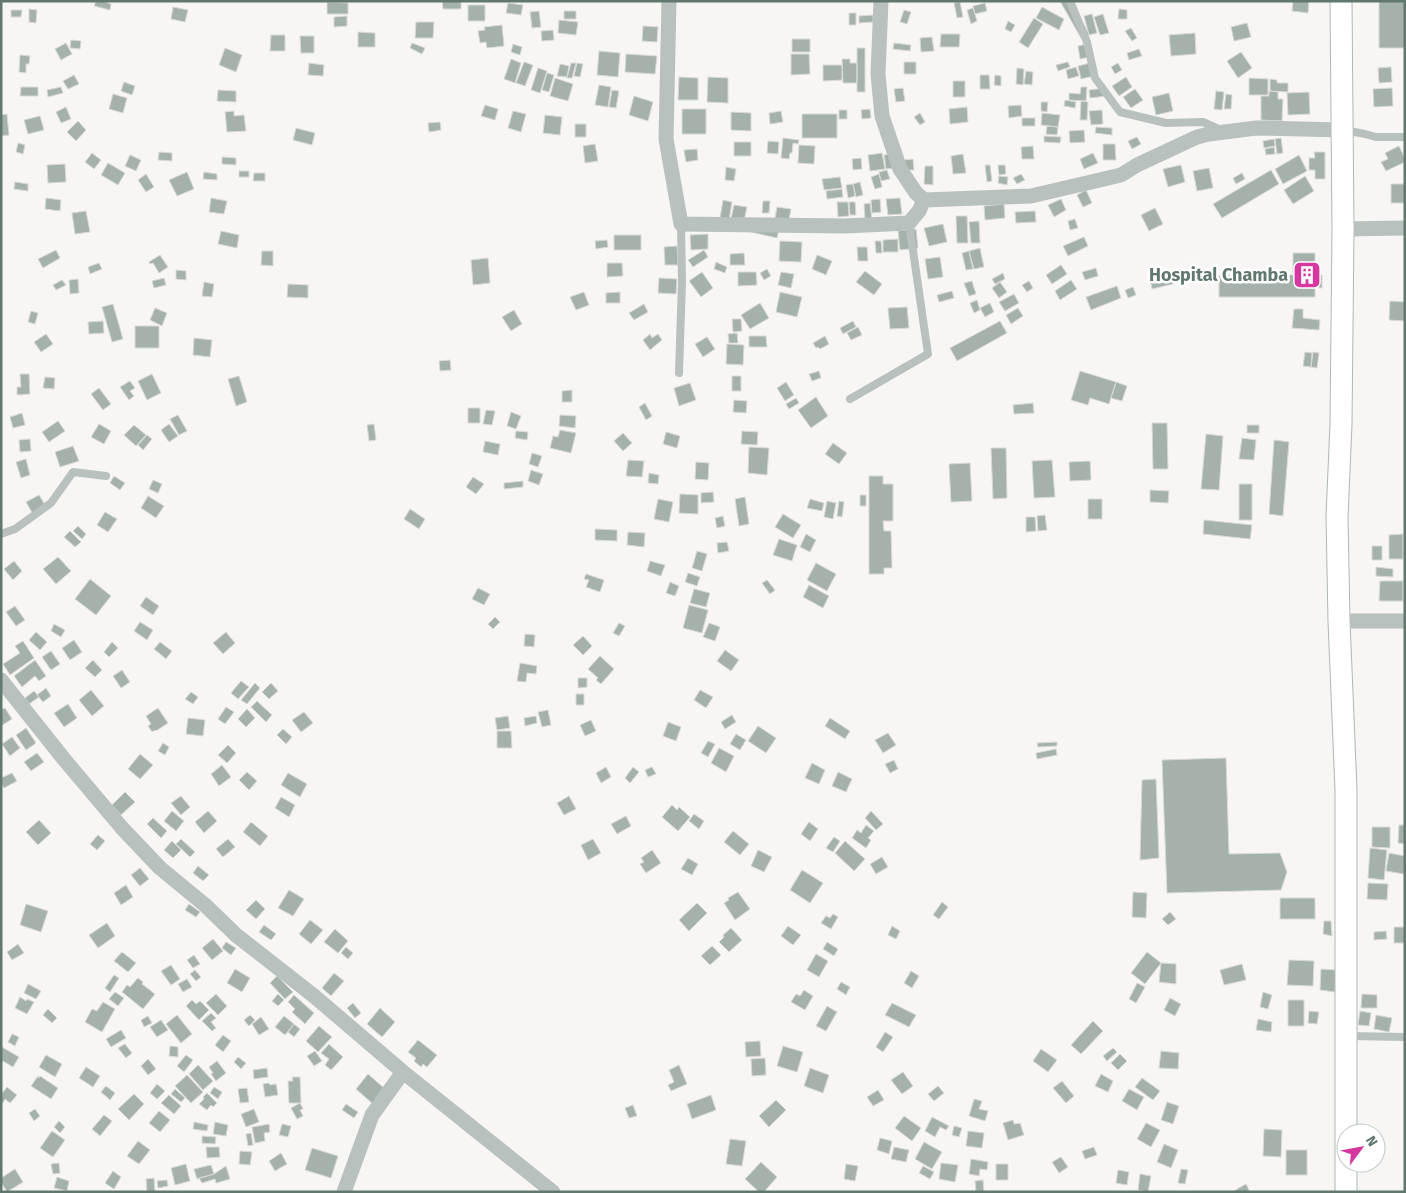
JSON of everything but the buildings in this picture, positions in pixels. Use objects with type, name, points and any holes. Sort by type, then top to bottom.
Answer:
[{"type":"main road","points":[[1341,1],[1343,229],[1341,424],[1337,517],[1346,790],[1346,1192]]},
{"type":"street","points":[[669,1],[666,139],[681,224],[845,226],[909,223],[919,211],[924,200]]},
{"type":"street","points":[[881,1],[878,74],[882,116],[900,169],[916,193],[924,200],[1031,196],[1121,175],[1137,165],[1197,137],[1226,132],[1256,128],[1342,130]]},
{"type":"street","points":[[1343,229],[1405,228]]},
{"type":"street","points":[[1339,620],[1405,621]]},
{"type":"street","points":[[1,680],[122,828],[160,868],[205,905],[236,935],[314,996],[403,1072],[553,1192]]},
{"type":"street","points":[[344,1192],[372,1115],[403,1072]]},
{"type":"lane","points":[[1070,1],[1087,42],[1095,78],[1120,112],[1166,123],[1203,122],[1226,132]]},
{"type":"lane","points":[[1342,130],[1376,137],[1405,137]]},
{"type":"lane","points":[[850,399],[928,354],[909,223]]},
{"type":"lane","points":[[679,373],[682,281],[681,224]]},
{"type":"lane","points":[[1,534],[15,528],[51,503],[73,472],[106,476]]},
{"type":"lane","points":[[1346,1036],[1405,1037]]},
{"type":"place","name":"Hospital Chamba","points":[[1307,275]]}]
